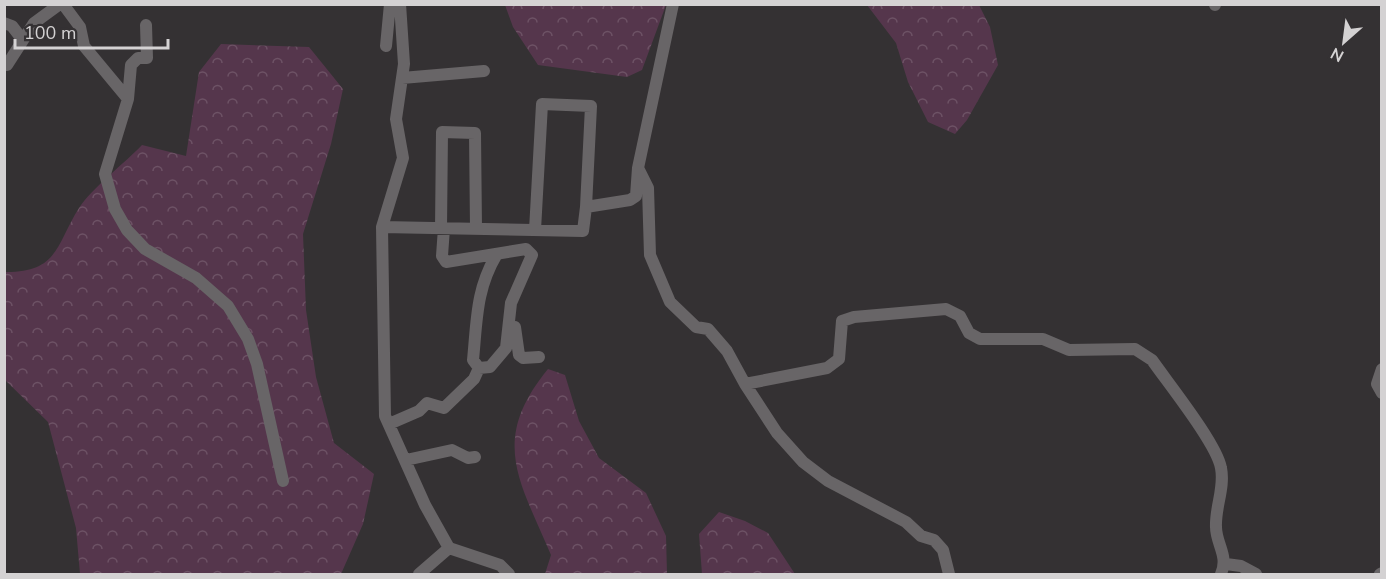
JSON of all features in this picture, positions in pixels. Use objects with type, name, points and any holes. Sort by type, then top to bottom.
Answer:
[{"type":"street","points":[[7,65],[34,23],[62,4],[80,27],[84,46],[129,99]]},
{"type":"street","points":[[386,46],[390,4]]},
{"type":"street","points":[[400,4],[404,64],[396,119],[403,158],[382,226],[385,416],[425,505],[449,548],[500,565],[509,574]]},
{"type":"street","points":[[586,207],[630,201],[636,196],[638,168],[673,4]]},
{"type":"street","points":[[4,23],[12,26],[22,39]]},
{"type":"street","points":[[146,25],[147,58],[138,58],[131,65],[129,99],[105,174],[115,209],[127,230],[145,249],[196,278],[228,306],[248,339],[257,364],[283,481]]},
{"type":"street","points":[[402,78],[484,71]]},
{"type":"street","points":[[382,226],[442,228],[476,228],[535,230],[583,231],[591,106],[542,104],[535,230]]},
{"type":"street","points":[[476,228],[475,133],[442,132],[442,256],[446,262],[526,249],[532,255],[513,299],[506,348],[490,367],[479,368]]},
{"type":"street","points":[[638,168],[648,188],[650,255],[670,302],[696,327],[708,329],[728,351],[745,384],[777,433],[803,462],[828,482],[906,522],[921,536],[934,540],[943,550],[950,574]]},
{"type":"street","points":[[479,368],[473,360],[479,296],[482,284],[497,254]]},
{"type":"street","points":[[513,299],[516,307],[514,334],[519,355],[523,358],[539,357]]},
{"type":"street","points":[[745,384],[827,368],[839,359],[842,321],[854,317],[946,309],[960,316],[969,333],[980,339],[1043,339],[1069,350],[1135,349],[1152,360],[1212,447],[1221,467],[1222,494],[1216,530],[1224,569],[1241,566],[1256,574]]},
{"type":"street","points":[[389,424],[419,411],[427,403],[444,408],[474,380],[479,368]]},
{"type":"street","points":[[1382,369],[1377,384],[1382,393]]},
{"type":"street","points":[[406,460],[452,450],[468,458],[475,457]]},
{"type":"street","points":[[418,574],[449,548]]},
{"type":"green space","points":[[505,4],[666,5],[642,70],[627,77],[538,65],[513,27]]},
{"type":"green space","points":[[867,5],[979,5],[990,27],[998,65],[967,120],[955,134],[928,122],[908,82],[896,43]]},
{"type":"green space","points":[[221,44],[309,47],[343,89],[331,144],[303,234],[306,310],[316,377],[334,443],[374,474],[363,524],[341,574],[80,574],[76,528],[48,422],[5,380],[4,272],[22,271],[46,262],[54,254],[85,200],[142,145],[186,156],[199,72]]},
{"type":"green space","points":[[548,369],[565,375],[579,421],[599,458],[646,493],[666,536],[667,574],[545,574],[551,555],[521,483],[516,461],[515,440],[519,418],[530,395]]},
{"type":"green space","points":[[719,512],[745,521],[768,533],[795,574],[702,574],[699,534]]}]
